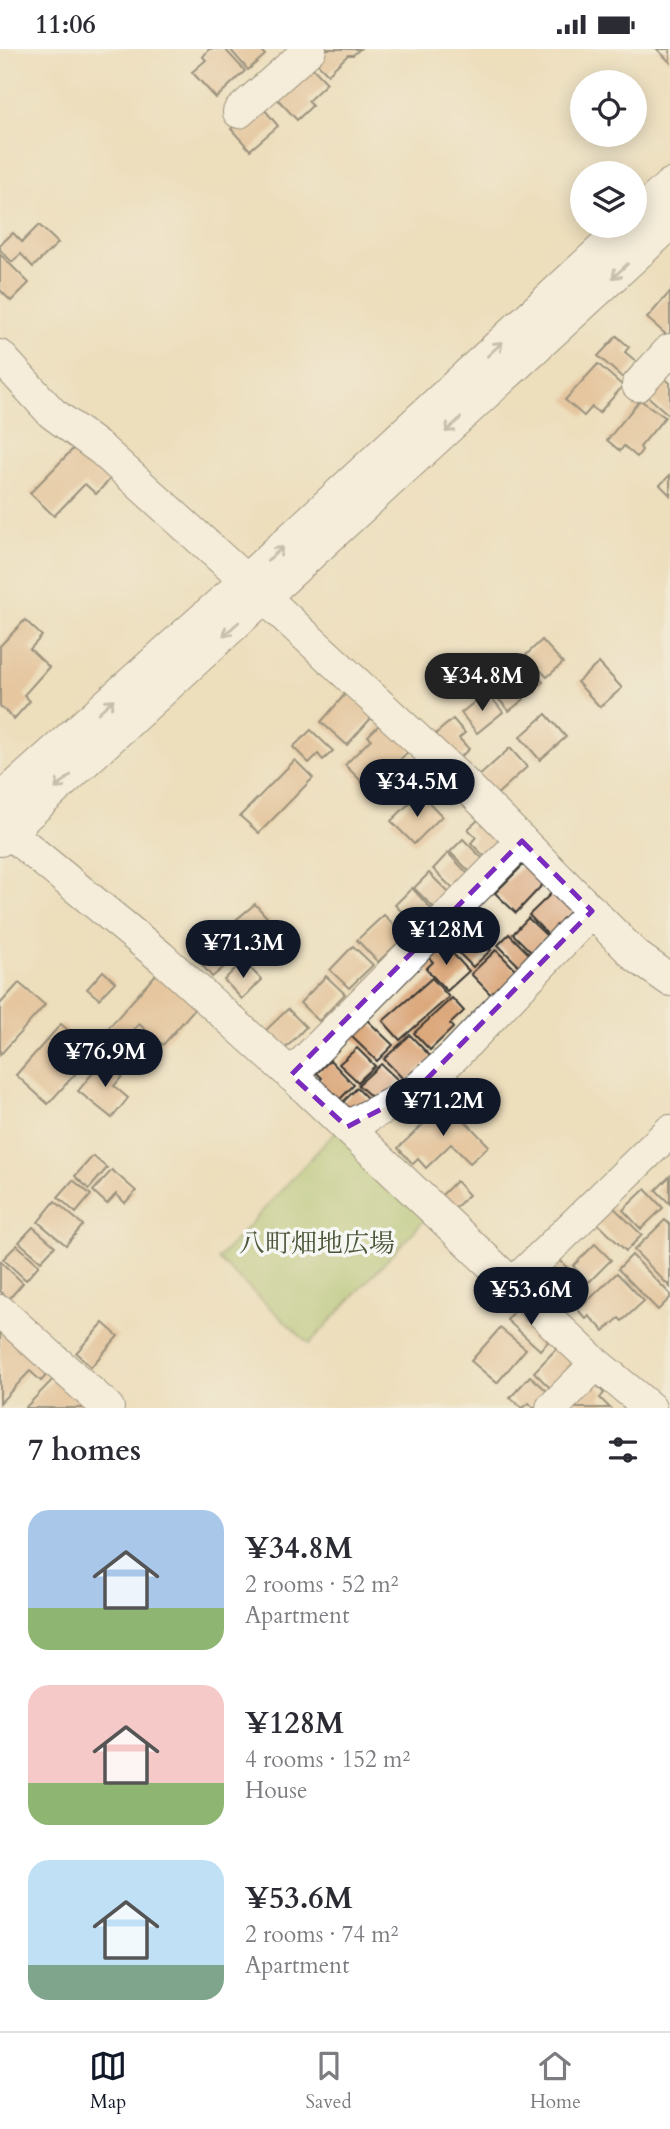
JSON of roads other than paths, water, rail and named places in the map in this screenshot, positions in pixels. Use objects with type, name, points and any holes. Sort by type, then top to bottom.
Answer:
[{"type":"street","points":[[239,112],[310,49]]},
{"type":"street","points":[[647,207],[670,185]]},
{"type":"street","points":[[0,800],[256,589],[670,224]]},
{"type":"street","points":[[614,238],[3,833],[161,957],[292,1076],[596,1364],[650,1408]]},
{"type":"street","points":[[638,385],[670,350]]},
{"type":"street","points":[[0,356],[52,414],[102,450],[256,589],[462,781],[636,956],[670,980]]},
{"type":"street","points":[[292,1076],[522,841]]},
{"type":"street","points":[[346,1127],[414,1092],[454,1056],[592,911]]},
{"type":"street","points":[[512,1285],[670,1131]]},
{"type":"street","points":[[0,1311],[104,1407]]},
{"type":"street","points":[[552,1408],[596,1364]]},
{"type":"park label","name":"八町畑地広場","points":[[317,1243]]}]
